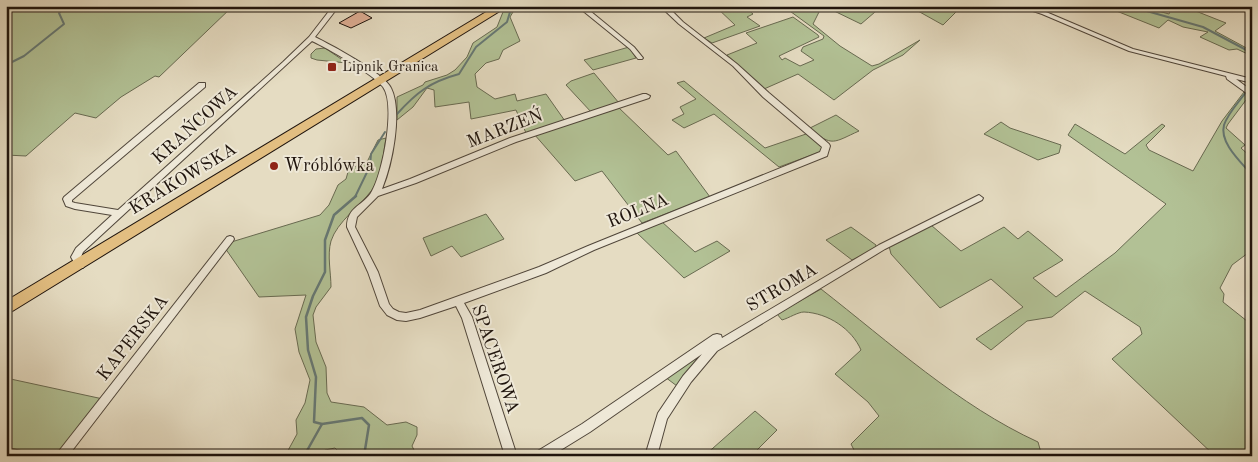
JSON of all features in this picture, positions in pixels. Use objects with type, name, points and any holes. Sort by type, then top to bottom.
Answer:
[{"type":"main road","name":"KRAKOWSKA","points":[[6,309],[503,6]]},
{"type":"street","name":"KRAŃCOWA","points":[[80,265],[76,257],[79,250],[251,95],[310,38],[336,6]]},
{"type":"street","points":[[580,6],[632,48],[640,58]]},
{"type":"street","name":"ROLNA","points":[[458,300],[477,291],[512,281],[573,258],[591,248],[744,184],[824,154],[826,146],[663,6]]},
{"type":"street","points":[[1022,6],[1131,50],[1252,81]]},
{"type":"street","points":[[310,38],[355,64],[367,77],[380,81]]},
{"type":"street","points":[[1227,76],[1252,95]]},
{"type":"street","name":"SPACEROWA","points":[[380,81],[390,93],[392,120],[383,174],[375,194],[358,208],[350,221],[351,227],[373,272],[385,306],[390,312],[396,316],[406,317],[458,300],[467,317],[510,456]]},
{"type":"street","points":[[120,213],[76,206],[70,204],[67,199],[202,85]]},
{"type":"street","name":"MARZEŃ","points":[[375,194],[421,178],[513,140],[646,96]]},
{"type":"street","name":"STROMA","points":[[651,456],[662,417],[687,379],[713,348],[882,247],[979,198]]},
{"type":"street","name":"KAPERSKA","points":[[61,456],[230,239]]},
{"type":"street","points":[[540,456],[586,428],[715,339],[768,307]]},
{"type":"green space","points":[[6,6],[233,6],[159,77],[155,76],[121,97],[96,118],[75,113],[26,156],[6,155]]},
{"type":"green space","points":[[715,6],[744,6],[753,14],[747,17],[760,26],[712,43],[704,38],[735,25]]},
{"type":"green space","points":[[783,6],[882,6],[861,24],[828,8],[821,8],[813,24],[840,46],[872,66],[879,64],[920,40],[903,55],[873,70],[834,100],[798,74],[764,89],[727,55],[757,43],[746,33],[793,17],[819,37],[779,56],[782,60],[785,58],[800,66],[814,60],[801,51],[803,47],[823,39],[824,36]]},
{"type":"green space","points":[[909,6],[957,6],[956,12],[943,25]]},
{"type":"green space","points":[[1104,6],[1140,6],[1169,14],[1172,6],[1183,6],[1226,23],[1215,31],[1252,51],[1252,56],[1237,49],[1229,50],[1200,37],[1208,32],[1183,27],[1168,20],[1159,28]]},
{"type":"green space","points":[[503,12],[513,12],[510,17],[520,41],[503,50],[499,59],[486,63],[475,74],[477,87],[495,99],[515,94],[517,101],[546,94],[565,121],[526,133],[516,110],[471,119],[469,102],[435,107],[434,90],[427,88],[413,107],[397,120],[397,97],[423,85],[425,82],[447,75],[455,70],[467,57],[473,43],[497,27]]},
{"type":"green space","points":[[629,47],[636,58],[593,70],[584,60]]},
{"type":"green space","points":[[325,48],[347,63],[311,58],[311,54],[316,49]]},
{"type":"green space","points":[[594,73],[619,103],[592,113],[566,85],[571,81]]},
{"type":"green space","points":[[684,81],[765,148],[809,133],[823,147],[820,152],[779,167],[714,114],[684,128],[672,120],[684,114],[680,107],[696,99],[677,83]]},
{"type":"green space","points":[[1244,92],[1251,97],[1246,100],[1226,128],[1245,145],[1241,148],[1252,158],[1252,250],[1232,265],[1220,288],[1224,294],[1223,302],[1252,325],[1252,456],[1215,456],[1112,359],[1142,334],[1140,327],[1085,291],[1052,317],[1027,321],[991,350],[976,339],[1023,307],[991,279],[940,308],[891,254],[889,246],[931,225],[961,251],[1004,227],[1018,239],[1028,231],[1063,260],[1033,278],[1056,297],[1115,253],[1166,204],[1068,135],[1075,124],[1125,154],[1162,124],[1165,126],[1146,145],[1149,150],[1193,171],[1222,121]]},
{"type":"green space","points":[[618,107],[668,155],[676,151],[710,197],[642,223],[602,171],[575,181],[534,134]]},
{"type":"green space","points":[[836,115],[859,131],[838,140],[829,141],[810,128]]},
{"type":"green space","points":[[1001,122],[1010,128],[1061,145],[1059,153],[1038,160],[984,134]]},
{"type":"green space","points":[[386,138],[382,165],[372,190],[338,227],[331,241],[329,258],[331,287],[316,307],[313,315],[316,342],[326,367],[327,393],[331,402],[364,407],[387,425],[406,422],[417,427],[417,435],[412,446],[417,456],[343,456],[335,448],[325,450],[318,456],[285,456],[297,434],[296,420],[305,403],[310,380],[299,352],[295,329],[306,295],[259,297],[225,248],[228,243],[320,215],[329,205],[338,185],[346,179],[348,172],[356,166],[367,162],[378,140]]},
{"type":"green space","points":[[486,214],[504,239],[461,257],[452,246],[431,256],[423,238]]},
{"type":"green space","points":[[661,221],[695,252],[717,241],[730,251],[684,278],[636,232]]},
{"type":"green space","points":[[851,227],[876,245],[875,249],[852,260],[826,240]]},
{"type":"green space","points":[[821,289],[953,392],[980,410],[1038,442],[1042,456],[846,456],[854,450],[851,444],[879,416],[868,402],[835,374],[861,350],[852,335],[822,315],[804,312],[782,320],[777,314]]},
{"type":"green space","points":[[704,352],[677,386],[665,377]]},
{"type":"green space","points":[[6,378],[103,399],[58,456],[45,456],[6,447]]},
{"type":"green space","points":[[755,411],[777,430],[751,456],[704,456]]},
{"type":"building","points":[[360,11],[372,18],[351,28],[339,23]]},
{"type":"waterway","points":[[6,65],[24,56],[64,24],[59,13],[65,6]]},
{"type":"waterway","points":[[511,9],[515,6]]},
{"type":"waterway","points":[[1129,6],[1203,27],[1252,53]]},
{"type":"waterway","points":[[397,114],[411,100],[432,84],[459,74],[476,47],[507,22],[510,12]]},
{"type":"waterway","points":[[1246,92],[1228,116],[1223,132],[1232,152],[1252,175]]},
{"type":"waterway","points":[[355,197],[370,166],[371,154],[385,132]]},
{"type":"waterway","points":[[322,424],[314,422],[316,377],[308,350],[306,317],[313,296],[325,272],[325,240],[334,215],[355,197]]},
{"type":"waterway","points":[[322,424],[362,418],[369,425],[364,456]]},
{"type":"waterway","points":[[304,456],[322,424]]},
{"type":"place","name":"Lipnik Granica","points":[[332,67]]},
{"type":"place","name":"Wróblówka","points":[[274,166]]}]
